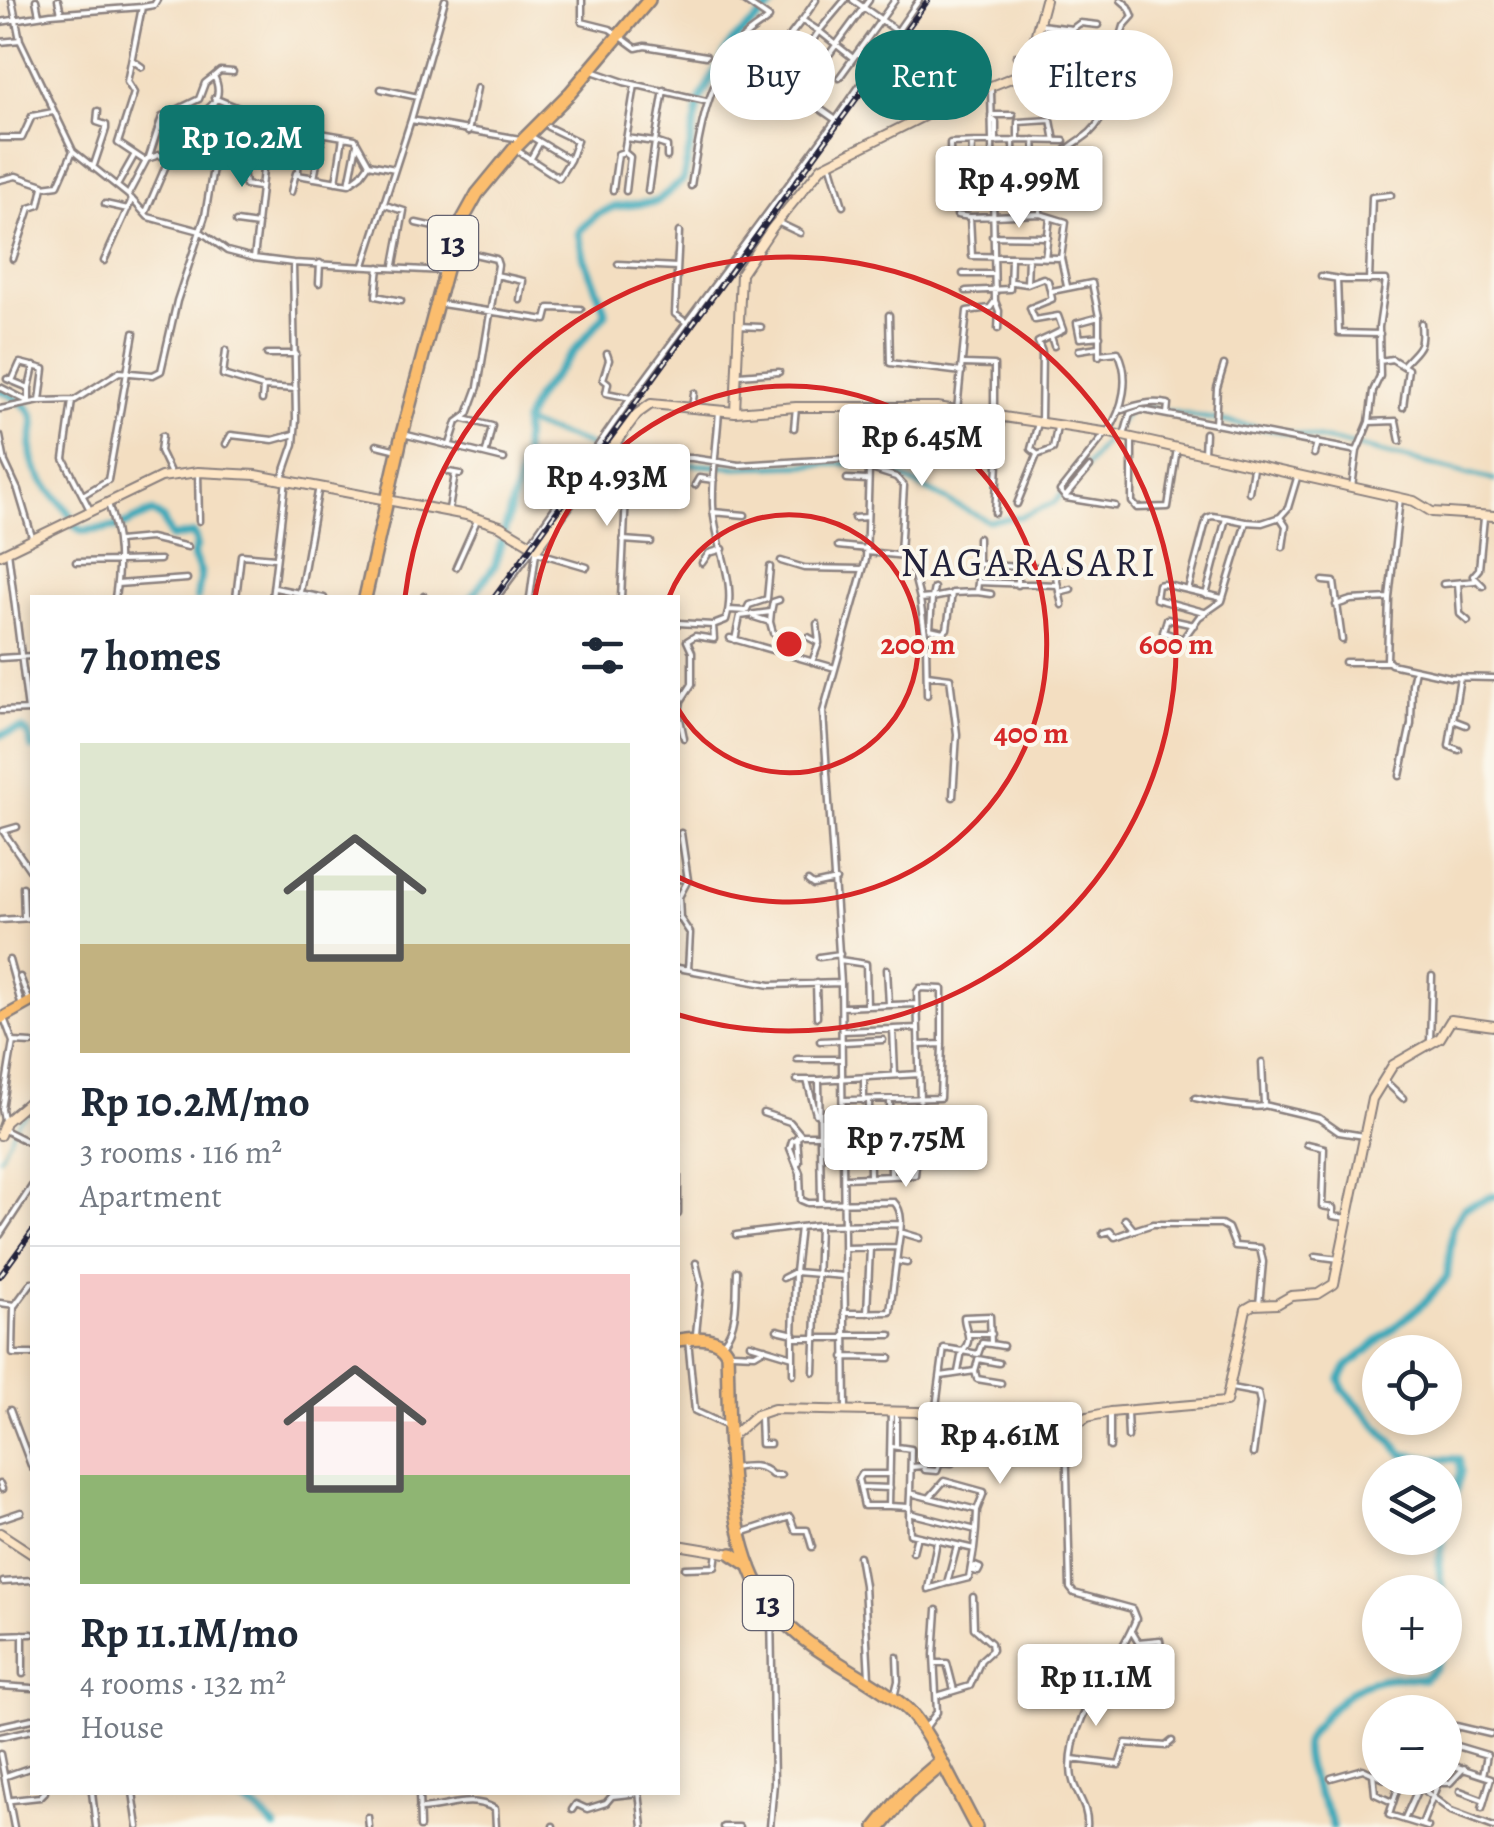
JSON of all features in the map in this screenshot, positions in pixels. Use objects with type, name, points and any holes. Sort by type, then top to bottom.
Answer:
[{"type":"highway","name":"13","points":[[365,595],[402,434],[456,232],[477,194],[649,0]]},
{"type":"highway","points":[[687,1339],[724,1349]]},
{"type":"highway","name":"13","points":[[724,1349],[736,1550],[771,1608],[825,1654],[912,1713],[976,1827]]},
{"type":"main road","points":[[2,1018],[28,1003]]},
{"type":"main road","points":[[922,1778],[941,1764]]},
{"type":"main road","points":[[881,1823],[922,1778],[941,1764]]},
{"type":"street","points":[[12,0],[20,40],[73,152],[155,220],[200,230],[227,251],[254,258],[446,272]]},
{"type":"street","points":[[36,0],[39,16]]},
{"type":"street","points":[[58,0],[61,13]]},
{"type":"street","points":[[135,0],[139,7],[128,82],[134,93],[118,144],[134,155],[147,159],[159,154],[166,160]]},
{"type":"street","points":[[0,22],[154,5],[157,0]]},
{"type":"street","points":[[364,265],[412,120],[445,0]]},
{"type":"street","points":[[582,0],[582,22],[608,29],[636,48],[645,46],[706,56]]},
{"type":"street","points":[[690,186],[699,129],[708,102],[744,37],[768,18],[743,0]]},
{"type":"street","points":[[794,30],[816,0]]},
{"type":"street","points":[[821,30],[844,0]]},
{"type":"street","points":[[853,0],[895,30]]},
{"type":"street","points":[[839,78],[855,56],[836,46],[869,0]]},
{"type":"street","points":[[873,30],[895,0]]},
{"type":"street","points":[[898,30],[920,0]]},
{"type":"street","points":[[1036,30],[1045,0]]},
{"type":"street","points":[[1121,0],[1133,16],[1123,30]]},
{"type":"street","points":[[803,19],[817,30]]},
{"type":"street","points":[[1038,24],[1072,29],[1080,23],[1098,25]]},
{"type":"street","points":[[0,42],[20,40]]},
{"type":"street","points":[[132,60],[142,67]]},
{"type":"street","points":[[590,70],[708,102]]},
{"type":"street","points":[[104,261],[165,114],[183,110],[199,100],[205,84],[220,71],[233,72]]},
{"type":"street","points":[[146,213],[175,133],[208,112],[218,84],[214,76]]},
{"type":"street","points":[[992,87],[1012,77]]},
{"type":"street","points":[[624,152],[635,85]]},
{"type":"street","points":[[381,88],[418,98]]},
{"type":"street","points":[[468,132],[477,88]]},
{"type":"street","points":[[648,191],[664,90]]},
{"type":"street","points":[[530,595],[534,548],[589,458],[855,90]]},
{"type":"street","points":[[214,98],[259,118],[243,168],[244,184],[259,188]]},
{"type":"street","points":[[0,409],[40,401],[72,401],[114,373],[153,374],[163,368],[200,230],[218,138],[212,118],[232,121],[236,107]]},
{"type":"street","points":[[93,168],[106,127],[97,122],[98,110]]},
{"type":"street","points":[[0,138],[22,138],[32,116],[52,112]]},
{"type":"street","points":[[992,116],[1012,114]]},
{"type":"street","points":[[412,120],[540,142],[570,160]]},
{"type":"street","points":[[734,412],[742,271],[815,173],[915,120]]},
{"type":"street","points":[[991,120],[992,290],[999,310],[998,329]]},
{"type":"street","points":[[1014,189],[1018,122],[1050,120],[1054,141]]},
{"type":"street","points":[[1040,214],[1040,188],[1051,168],[1069,148],[1089,137],[1098,120]]},
{"type":"street","points":[[522,141],[530,160],[560,178],[577,141],[548,127]]},
{"type":"street","points":[[159,128],[175,133]]},
{"type":"street","points":[[291,192],[300,133],[305,130],[358,142],[369,164]]},
{"type":"street","points":[[314,178],[324,134]]},
{"type":"street","points":[[218,138],[224,135],[249,144]]},
{"type":"street","points":[[336,182],[344,137]]},
{"type":"street","points":[[626,138],[667,146],[667,157]]},
{"type":"street","points":[[1034,140],[1036,170]]},
{"type":"street","points":[[1064,141],[950,145],[949,190],[953,194],[970,194],[1040,188],[1068,204]]},
{"type":"street","points":[[349,184],[358,142]]},
{"type":"street","points":[[530,160],[540,142]]},
{"type":"street","points":[[970,194],[972,142]]},
{"type":"street","points":[[0,180],[16,176],[44,186],[58,185],[73,152]]},
{"type":"street","points":[[613,190],[618,154],[624,152]]},
{"type":"street","points":[[624,152],[630,157],[626,190]]},
{"type":"street","points":[[117,186],[134,155]]},
{"type":"street","points":[[254,258],[264,161]]},
{"type":"street","points":[[130,162],[140,168]]},
{"type":"street","points":[[830,162],[844,206]]},
{"type":"street","points":[[1035,162],[1055,162]]},
{"type":"street","points":[[369,164],[395,169]]},
{"type":"street","points":[[296,173],[349,184],[362,176],[369,164]]},
{"type":"street","points":[[1015,170],[1051,168]]},
{"type":"street","points":[[13,259],[30,208],[39,205],[44,186]]},
{"type":"street","points":[[1369,280],[1372,197],[1390,195]]},
{"type":"street","points":[[104,204],[128,209]]},
{"type":"street","points":[[385,204],[402,209],[404,214],[394,267]]},
{"type":"street","points":[[957,215],[1040,214],[1067,224],[1061,258],[1067,286]]},
{"type":"street","points":[[1046,258],[1050,216]]},
{"type":"street","points":[[970,217],[970,254],[992,258],[1061,258]]},
{"type":"street","points":[[236,222],[257,224]]},
{"type":"street","points":[[776,222],[800,233]]},
{"type":"street","points":[[416,224],[456,232]]},
{"type":"street","points":[[679,232],[675,314],[688,323]]},
{"type":"street","points":[[992,236],[1048,237]]},
{"type":"street","points":[[450,444],[457,423],[468,414],[480,378],[496,275],[496,259],[452,249]]},
{"type":"street","points":[[966,291],[1009,290],[1011,258]]},
{"type":"street","points":[[1027,284],[1028,258]]},
{"type":"street","points":[[273,595],[284,479],[295,434],[293,263]]},
{"type":"street","points":[[319,283],[320,263]]},
{"type":"street","points":[[618,264],[677,267]]},
{"type":"street","points":[[379,266],[376,296],[400,301]]},
{"type":"street","points":[[963,274],[992,274]]},
{"type":"street","points":[[496,275],[523,282],[520,300]]},
{"type":"street","points":[[1322,276],[1386,280],[1380,376],[1358,448],[1352,488]]},
{"type":"street","points":[[1012,282],[1027,284],[1045,278],[1051,300],[1030,306],[1034,320],[1058,315],[1062,330],[1038,342],[1042,352],[1039,423],[1031,449],[1037,455]]},
{"type":"street","points":[[1338,279],[1339,333],[1380,334]]},
{"type":"street","points":[[1051,292],[1092,282],[1099,317],[1099,352]]},
{"type":"street","points":[[957,410],[967,312],[988,309],[994,301]]},
{"type":"street","points":[[437,304],[546,320],[549,308],[555,306],[581,309]]},
{"type":"street","points":[[889,314],[890,363],[962,372]]},
{"type":"street","points":[[1099,317],[1076,326],[1080,338],[1100,336]]},
{"type":"street","points":[[1404,365],[1422,343],[1422,323]]},
{"type":"street","points":[[738,326],[760,327]]},
{"type":"street","points":[[83,495],[107,483],[134,333]]},
{"type":"street","points":[[1051,336],[1054,346]]},
{"type":"street","points":[[226,350],[222,375],[263,387],[296,388]]},
{"type":"street","points":[[1079,350],[1118,352],[1122,357],[1122,410],[1116,435],[1132,502],[1137,508],[1167,509],[1178,448]]},
{"type":"street","points":[[268,354],[296,354]]},
{"type":"street","points":[[607,354],[606,393],[631,398]]},
{"type":"street","points":[[1380,361],[1392,359],[1409,372],[1403,407]]},
{"type":"street","points":[[29,388],[10,380],[18,364],[44,369],[40,401]]},
{"type":"street","points":[[964,364],[994,365],[995,514]]},
{"type":"street","points":[[1215,421],[1217,388],[1224,365]]},
{"type":"street","points":[[27,404],[34,366]]},
{"type":"street","points":[[736,375],[779,372]]},
{"type":"street","points":[[262,400],[263,387]]},
{"type":"street","points":[[0,388],[27,404]]},
{"type":"street","points":[[692,408],[694,393]]},
{"type":"street","points":[[72,401],[64,459],[91,512]]},
{"type":"street","points":[[1122,410],[1144,402],[1168,411],[1358,448]]},
{"type":"street","points":[[498,595],[648,404],[719,412],[796,406],[909,405],[1116,435],[1254,463],[1414,501],[1432,512],[1489,515],[1475,581]]},
{"type":"street","points":[[846,1408],[842,1007],[822,712],[867,550],[867,462],[872,405]]},
{"type":"street","points":[[907,449],[909,405]]},
{"type":"street","points":[[794,428],[796,406]]},
{"type":"street","points":[[1063,495],[1061,489],[1116,435],[1133,412],[1168,411]]},
{"type":"street","points":[[680,623],[714,625],[726,620],[729,610],[723,548],[713,512],[719,412]]},
{"type":"street","points":[[464,419],[492,426],[486,452]]},
{"type":"street","points":[[1368,422],[1396,421],[1400,441]]},
{"type":"street","points":[[1037,455],[1053,450],[1056,426]]},
{"type":"street","points":[[1204,453],[1205,433]]},
{"type":"street","points":[[226,444],[231,435],[273,440],[295,434]]},
{"type":"street","points":[[402,434],[504,459]]},
{"type":"street","points":[[0,436],[2,454],[33,540]]},
{"type":"street","points":[[162,436],[160,451],[171,474]]},
{"type":"street","points":[[615,442],[627,458],[621,595]]},
{"type":"street","points":[[1314,454],[1317,442]]},
{"type":"street","points":[[376,446],[398,450]]},
{"type":"street","points":[[1017,504],[1037,455]]},
{"type":"street","points":[[627,458],[750,466],[867,462],[896,477],[904,486],[900,554]]},
{"type":"street","points":[[1249,492],[1254,463]]},
{"type":"street","points":[[1063,495],[1090,467]]},
{"type":"street","points":[[198,472],[199,521]]},
{"type":"street","points":[[0,710],[30,710],[4,553],[171,474],[198,472],[284,479],[478,518],[500,526],[534,548],[587,567]]},
{"type":"street","points":[[1188,590],[1207,518],[1262,523],[1280,517],[1296,484],[1296,473]]},
{"type":"street","points":[[448,512],[454,474]]},
{"type":"street","points":[[695,485],[699,478],[714,480]]},
{"type":"street","points":[[848,479],[867,480]]},
{"type":"street","points":[[274,587],[299,595],[319,486]]},
{"type":"street","points":[[1063,495],[1115,506]]},
{"type":"street","points":[[1388,662],[1389,598],[1400,498]]},
{"type":"street","points":[[108,504],[118,541],[116,595]]},
{"type":"street","points":[[713,512],[745,515]]},
{"type":"street","points":[[854,518],[867,517]]},
{"type":"street","points":[[1280,517],[1286,526],[1283,547]]},
{"type":"street","points":[[456,567],[478,518]]},
{"type":"street","points":[[1206,595],[1226,518]]},
{"type":"street","points":[[1194,625],[1169,618],[1163,630],[1167,636],[1186,638],[1204,612],[1223,598],[1246,522]]},
{"type":"street","points":[[118,541],[150,538],[188,547]]},
{"type":"street","points":[[976,592],[978,538]]},
{"type":"street","points":[[624,540],[652,542]]},
{"type":"street","points":[[838,546],[900,554],[911,564],[920,599],[927,695]]},
{"type":"street","points":[[702,563],[708,553],[723,548]]},
{"type":"street","points":[[236,595],[242,554],[275,558]]},
{"type":"street","points":[[76,562],[160,560]]},
{"type":"street","points":[[781,561],[804,568],[863,568]]},
{"type":"street","points":[[978,564],[1054,567],[1062,604]]},
{"type":"street","points":[[1057,572],[1081,566]]},
{"type":"street","points":[[729,610],[746,611],[749,604],[768,600],[770,567]]},
{"type":"street","points":[[1004,584],[1005,567]]},
{"type":"street","points":[[1018,567],[1018,585]]},
{"type":"street","points":[[118,584],[188,579]]},
{"type":"street","points":[[1322,581],[1334,582],[1342,640]]},
{"type":"street","points":[[1443,584],[1475,581],[1483,586]]},
{"type":"street","points":[[978,582],[1071,589]]},
{"type":"street","points":[[1458,583],[1460,612],[1468,621]]},
{"type":"street","points":[[1204,612],[1155,598],[1161,584],[1223,598]]},
{"type":"street","points":[[934,588],[929,626],[943,632],[947,630],[952,594]]},
{"type":"street","points":[[920,599],[955,591],[991,594]]},
{"type":"street","points":[[1336,604],[1389,598]]},
{"type":"street","points":[[780,600],[773,602],[770,622],[773,632],[794,639],[790,655]]},
{"type":"street","points":[[771,612],[740,616],[733,639],[834,668]]},
{"type":"street","points":[[754,616],[770,622]]},
{"type":"street","points":[[812,662],[819,643],[817,624]]},
{"type":"street","points":[[680,708],[692,684],[692,652],[687,641],[695,636],[714,639],[714,625]]},
{"type":"street","points":[[808,637],[819,643]]},
{"type":"street","points":[[0,658],[30,656]]},
{"type":"street","points":[[1345,662],[1388,662],[1460,678],[1494,678]]},
{"type":"street","points":[[1400,776],[1411,724],[1415,670]]},
{"type":"street","points":[[927,675],[950,678],[957,734],[954,797]]},
{"type":"street","points":[[1459,750],[1448,746],[1460,678]]},
{"type":"street","points":[[680,719],[684,738]]},
{"type":"street","points":[[1453,720],[1466,725]]},
{"type":"street","points":[[18,827],[2,831],[30,870]]},
{"type":"street","points":[[680,895],[688,880],[681,833]]},
{"type":"street","points":[[680,880],[688,880]]},
{"type":"street","points":[[808,881],[813,885],[836,880]]},
{"type":"street","points":[[22,887],[24,918]]},
{"type":"street","points":[[680,910],[681,922],[690,933],[688,970]]},
{"type":"street","points":[[0,920],[30,918]]},
{"type":"street","points":[[818,957],[840,957],[866,964],[867,1006]]},
{"type":"street","points":[[9,960],[13,983],[28,1003]]},
{"type":"street","points":[[680,968],[770,985],[841,983]]},
{"type":"street","points":[[887,969],[889,1005]]},
{"type":"street","points":[[1430,1044],[1432,976]]},
{"type":"street","points":[[20,978],[28,1003]]},
{"type":"street","points":[[816,983],[817,1017]]},
{"type":"street","points":[[844,1100],[920,1100],[941,1096],[943,990],[919,989],[920,1100]]},
{"type":"street","points":[[842,1007],[917,1004]]},
{"type":"street","points":[[2,1018],[13,1042],[2,1109],[5,1130]]},
{"type":"street","points":[[696,1263],[701,1290],[687,1339],[695,1411],[730,1431],[760,1412],[780,1408],[937,1412],[996,1422],[1016,1433],[1066,1432],[1084,1418],[1110,1412],[1223,1403],[1231,1388],[1244,1312],[1250,1306],[1274,1305],[1291,1296],[1328,1290],[1336,1280],[1370,1104],[1382,1079],[1395,1062],[1440,1038],[1452,1020],[1494,1026]]},
{"type":"street","points":[[842,1031],[918,1028]]},
{"type":"street","points":[[893,1029],[895,1075]]},
{"type":"street","points":[[820,1040],[882,1040]]},
{"type":"street","points":[[13,1042],[30,1044]]},
{"type":"street","points":[[918,1045],[942,1044]]},
{"type":"street","points":[[0,1056],[10,1056]]},
{"type":"street","points":[[797,1059],[842,1059]]},
{"type":"street","points":[[1262,1062],[1264,1105]]},
{"type":"street","points":[[797,1080],[919,1074]]},
{"type":"street","points":[[864,1077],[870,1178]]},
{"type":"street","points":[[1382,1079],[1403,1098]]},
{"type":"street","points":[[806,1080],[818,1122]]},
{"type":"street","points":[[819,1080],[821,1203]]},
{"type":"street","points":[[1195,1098],[1252,1108],[1264,1105],[1319,1118],[1339,1132],[1364,1136]]},
{"type":"street","points":[[890,1100],[891,1178]]},
{"type":"street","points":[[5,1130],[30,1101]]},
{"type":"street","points":[[844,1112],[869,1114]]},
{"type":"street","points":[[763,1113],[790,1122],[799,1136]]},
{"type":"street","points":[[5,1130],[30,1143]]},
{"type":"street","points":[[845,1178],[916,1174],[920,1130]]},
{"type":"street","points":[[844,1313],[890,1312],[900,1228],[899,1207],[894,1202],[821,1203],[800,1198],[799,1170],[790,1148],[792,1140],[799,1136],[845,1134]]},
{"type":"street","points":[[1307,1144],[1324,1148],[1322,1206],[1333,1208],[1332,1216],[1348,1219]]},
{"type":"street","points":[[0,1235],[30,1189]]},
{"type":"street","points":[[1125,1219],[1134,1230]]},
{"type":"street","points":[[1103,1233],[1110,1231],[1115,1237],[1147,1224],[1161,1223],[1226,1226],[1234,1246],[1258,1246],[1262,1252],[1259,1306]]},
{"type":"street","points":[[814,1372],[819,1226]]},
{"type":"street","points":[[736,1235],[819,1226],[900,1228],[920,1238]]},
{"type":"street","points":[[793,1374],[800,1227]]},
{"type":"street","points":[[867,1314],[870,1247]]},
{"type":"street","points":[[844,1248],[898,1247]]},
{"type":"street","points":[[1316,1256],[1340,1259]]},
{"type":"street","points":[[896,1261],[907,1262]]},
{"type":"street","points":[[737,1271],[730,1334],[724,1349],[755,1354],[766,1348]]},
{"type":"street","points":[[783,1278],[795,1272],[844,1276]]},
{"type":"street","points":[[30,1285],[14,1306],[10,1354],[30,1354]]},
{"type":"street","points":[[0,1303],[14,1306]]},
{"type":"street","points":[[958,1372],[962,1351],[968,1344],[964,1320],[968,1316],[990,1316],[991,1344]]},
{"type":"street","points":[[778,1330],[816,1338],[891,1336]]},
{"type":"street","points":[[969,1334],[992,1334]]},
{"type":"street","points":[[750,1344],[793,1357]]},
{"type":"street","points":[[1002,1382],[977,1379],[976,1371],[982,1344],[1003,1346]]},
{"type":"street","points":[[937,1412],[945,1346],[999,1364]]},
{"type":"street","points":[[844,1357],[890,1358]]},
{"type":"street","points":[[940,1377],[976,1371]]},
{"type":"street","points":[[1231,1388],[1258,1393],[1253,1454]]},
{"type":"street","points":[[10,1410],[30,1463]]},
{"type":"street","points":[[1127,1410],[1128,1437]]},
{"type":"street","points":[[889,1506],[893,1411]]},
{"type":"street","points":[[760,1412],[761,1444],[770,1444]]},
{"type":"street","points":[[1110,1412],[1110,1447]]},
{"type":"street","points":[[977,1455],[980,1418]]},
{"type":"street","points":[[1066,1432],[1070,1588],[1074,1593],[1132,1609],[1136,1619],[1089,1701],[1072,1759],[1073,1782],[1088,1811],[1086,1827]]},
{"type":"street","points":[[893,1446],[912,1449],[909,1532],[974,1550]]},
{"type":"street","points":[[911,1466],[952,1463]]},
{"type":"street","points":[[732,1468],[753,1466],[781,1475]]},
{"type":"street","points":[[890,1474],[861,1474],[858,1479],[864,1506],[909,1510],[976,1530]]},
{"type":"street","points":[[930,1497],[942,1481],[981,1489],[984,1494],[977,1510],[973,1566],[967,1579],[927,1588],[937,1542]]},
{"type":"street","points":[[860,1487],[890,1488]]},
{"type":"street","points":[[910,1493],[977,1510]]},
{"type":"street","points":[[0,1519],[21,1512]]},
{"type":"street","points":[[685,1568],[715,1568],[736,1550],[790,1517],[795,1530],[807,1530],[812,1547]]},
{"type":"street","points":[[0,1533],[30,1553]]},
{"type":"street","points":[[914,1552],[917,1536]]},
{"type":"street","points":[[0,1546],[13,1543]]},
{"type":"street","points":[[680,1546],[736,1550]]},
{"type":"street","points":[[947,1583],[957,1546]]},
{"type":"street","points":[[859,1556],[869,1683]]},
{"type":"street","points":[[3,1582],[30,1580]]},
{"type":"street","points":[[937,1696],[971,1685],[981,1660],[992,1650],[974,1628],[973,1597]]},
{"type":"street","points":[[770,1827],[774,1783],[771,1608]]},
{"type":"street","points":[[923,1730],[936,1717],[937,1610]]},
{"type":"street","points":[[1131,1630],[1138,1642],[1160,1640],[1166,1688]]},
{"type":"street","points":[[23,1634],[23,1674]]},
{"type":"street","points":[[0,1635],[30,1634]]},
{"type":"street","points":[[894,1698],[897,1657]]},
{"type":"street","points":[[934,1663],[947,1663],[954,1690]]},
{"type":"street","points":[[0,1686],[30,1688]]},
{"type":"street","points":[[0,1726],[30,1719]]},
{"type":"street","points":[[1462,1727],[1490,1734]]},
{"type":"street","points":[[0,1737],[30,1730]]},
{"type":"street","points":[[1072,1759],[1120,1765],[1126,1744],[1166,1746],[1172,1740]]},
{"type":"street","points":[[1462,1747],[1486,1754],[1483,1775]]},
{"type":"street","points":[[0,1754],[14,1827]]},
{"type":"street","points":[[6,1776],[30,1768]]},
{"type":"street","points":[[1464,1768],[1491,1780],[1482,1808]]},
{"type":"street","points":[[1331,1778],[1362,1770]]},
{"type":"street","points":[[1462,1792],[1484,1800]]},
{"type":"street","points":[[10,1801],[43,1795]]},
{"type":"street","points":[[92,1795],[96,1827]]},
{"type":"street","points":[[134,1795],[138,1827]]},
{"type":"street","points":[[419,1795],[420,1827]]},
{"type":"street","points":[[572,1810],[576,1804],[589,1809],[621,1795]]},
{"type":"street","points":[[640,1795],[643,1827]]},
{"type":"street","points":[[1377,1795],[1392,1802]]},
{"type":"street","points":[[1395,1795],[1390,1816],[1424,1826],[1433,1797]]},
{"type":"street","points":[[1404,1820],[1415,1795]]},
{"type":"street","points":[[1429,1795],[1491,1826]]},
{"type":"street","points":[[419,1809],[480,1802],[495,1809],[496,1827]]},
{"type":"street","points":[[368,1818],[369,1827]]},
{"type":"street","points":[[1466,1827],[1469,1818]]},
{"type":"street","points":[[723,1827],[740,1826]]},
{"type":"waterway","points":[[701,98],[731,43],[779,0]]},
{"type":"waterway","points":[[473,595],[495,565],[524,460],[524,423],[536,397],[606,313],[578,232],[596,215],[613,207],[656,202],[683,180],[700,100]]},
{"type":"waterway","points":[[0,390],[18,400],[33,417],[31,444],[36,469],[70,515]]},
{"type":"waterway","points":[[524,423],[585,443],[615,460],[736,467],[874,463],[988,521],[1020,517],[1054,503],[1129,409],[1150,408],[1334,441],[1494,480]]},
{"type":"waterway","points":[[74,525],[82,531],[119,527],[152,512],[163,519],[171,537],[194,534],[197,545],[193,556],[201,573],[197,595]]},
{"type":"waterway","points":[[0,735],[22,729],[30,741]]},
{"type":"waterway","points":[[0,1158],[19,1120],[30,1112]]},
{"type":"waterway","points":[[1408,1455],[1403,1454],[1343,1389],[1340,1379],[1347,1367],[1425,1302],[1447,1277],[1453,1226],[1464,1208],[1494,1196]]},
{"type":"waterway","points":[[1440,1555],[1440,1575]]},
{"type":"waterway","points":[[1333,1827],[1308,1767],[1307,1739],[1338,1703],[1362,1685],[1392,1678],[1423,1679],[1427,1675]]},
{"type":"waterway","points":[[230,1795],[256,1809],[275,1827]]},
{"type":"railway","points":[[496,595],[928,0]]},
{"type":"railway","points":[[0,1276],[30,1235]]},
{"type":"district","name":"NAGARASARI","points":[[1029,562]]}]
